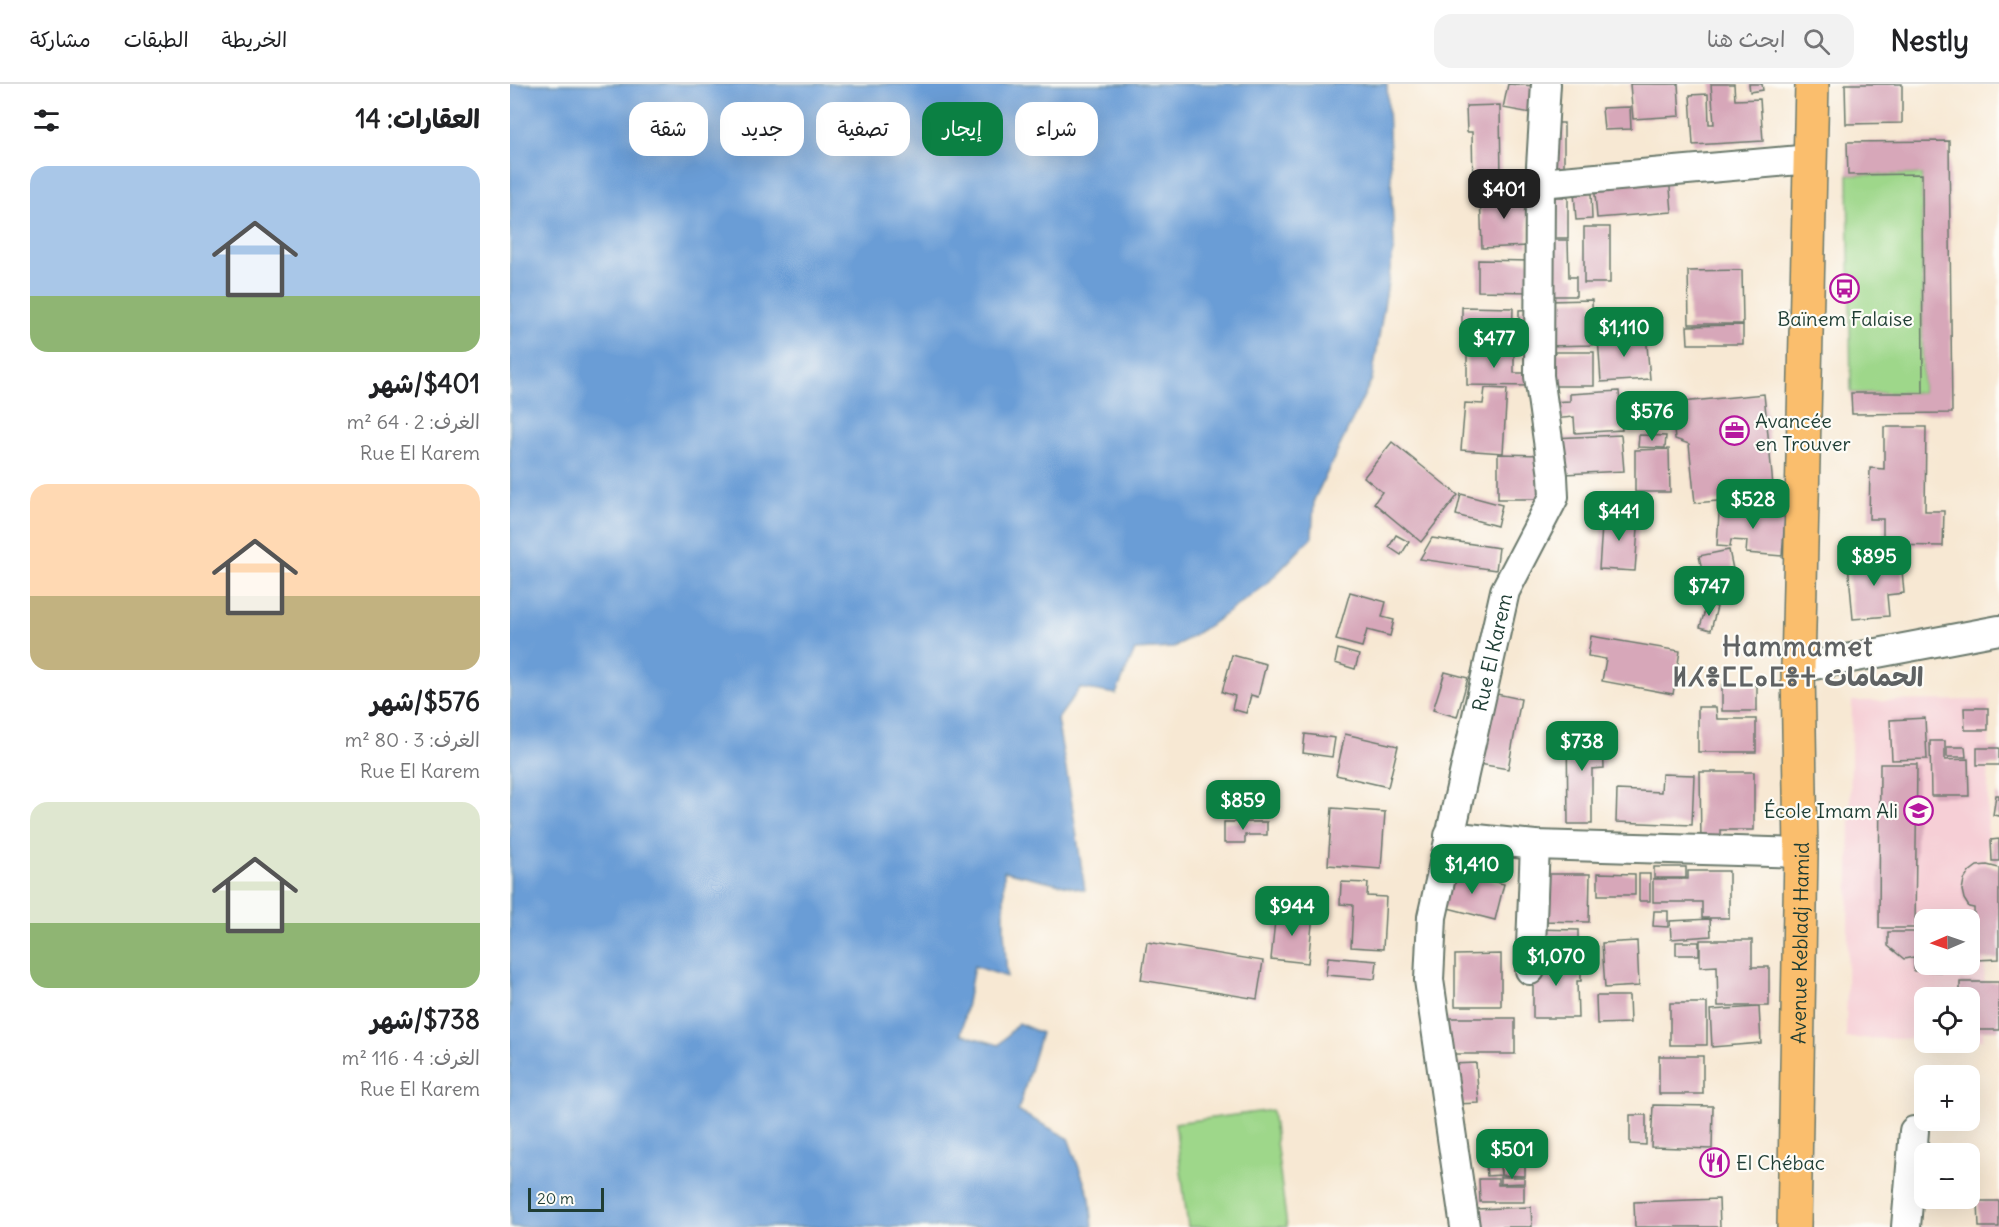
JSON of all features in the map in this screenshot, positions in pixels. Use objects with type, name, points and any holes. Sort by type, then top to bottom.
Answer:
[{"type":"main road","name":"Avenue Kebladj Hamid","points":[[1794,1227],[1801,853],[1798,668],[1812,84]]},
{"type":"street","name":"Rue El Karem","points":[[1464,1227],[1429,980],[1432,917],[1505,591],[1554,497],[1539,376],[1540,183],[1546,84]]},
{"type":"street","points":[[1540,183],[1811,159]]},
{"type":"street","points":[[1798,668],[1999,630]]},
{"type":"street","points":[[1449,836],[1535,845],[1801,853]]},
{"type":"street","points":[[1530,970],[1535,845]]},
{"type":"street","points":[[1906,1227],[1914,1131]]},
{"type":"shaded area","name":"École Imam Ali","points":[[1990,700],[1983,1040],[1980,1040],[1980,987],[1914,987],[1914,1039],[1846,1038],[1852,701]]},
{"type":"green space","points":[[1922,174],[1923,393],[1851,393],[1848,175]]},
{"type":"green space","points":[[1272,1110],[1287,1227],[1188,1227],[1175,1123]]},
{"type":"water","points":[[510,84],[1387,84],[1394,246],[1372,379],[1314,500],[1312,537],[1266,585],[1213,623],[1173,648],[1135,650],[1116,694],[1080,688],[1057,720],[1085,890],[1004,871],[1007,977],[974,966],[961,1034],[999,1045],[1018,1023],[1041,1033],[1018,1111],[1068,1138],[1090,1198],[1093,1227],[510,1227]]},
{"type":"building","points":[[1508,84],[1536,86],[1531,113],[1503,108]]},
{"type":"building","points":[[1630,84],[1678,84],[1680,116],[1633,119]]},
{"type":"building","points":[[1711,84],[1734,84],[1735,100],[1760,99],[1763,141],[1693,145],[1690,95],[1708,94],[1709,124],[1714,124]]},
{"type":"building","points":[[1749,84],[1762,84],[1763,90],[1750,92]]},
{"type":"building","points":[[1845,84],[1902,84],[1902,123],[1846,124]]},
{"type":"building","points":[[1500,105],[1501,181],[1473,182],[1472,132],[1467,132],[1466,106]]},
{"type":"building","points":[[1630,107],[1631,129],[1604,130],[1602,108]]},
{"type":"building","points":[[1548,123],[1564,123],[1564,178],[1548,178]]},
{"type":"building","points":[[1949,141],[1952,413],[1852,414],[1851,393],[1923,393],[1922,174],[1848,175],[1847,142]]},
{"type":"building","points":[[1669,176],[1672,212],[1597,218],[1594,182]]},
{"type":"building","points":[[1527,192],[1528,246],[1482,248],[1480,194]]},
{"type":"building","points":[[1574,192],[1591,192],[1592,219],[1576,220]]},
{"type":"building","points":[[1544,197],[1568,197],[1568,238],[1544,238]]},
{"type":"building","points":[[1584,227],[1610,227],[1610,283],[1584,283]]},
{"type":"building","points":[[1545,240],[1568,240],[1569,277],[1576,277],[1576,296],[1546,296]]},
{"type":"building","points":[[1478,260],[1530,261],[1530,292],[1478,291]]},
{"type":"building","points":[[1742,270],[1743,324],[1689,324],[1688,271]]},
{"type":"building","points":[[1592,300],[1593,345],[1547,346],[1547,301]]},
{"type":"building","points":[[1462,307],[1513,308],[1512,340],[1462,340]]},
{"type":"building","points":[[1532,309],[1533,325],[1519,325],[1519,310]]},
{"type":"building","points":[[1743,325],[1743,344],[1688,344],[1687,326]]},
{"type":"building","points":[[1646,334],[1650,379],[1601,382],[1598,337]]},
{"type":"building","points":[[1467,351],[1514,351],[1514,373],[1530,373],[1530,386],[1467,385]]},
{"type":"building","points":[[1548,352],[1594,352],[1594,386],[1548,386]]},
{"type":"building","points":[[1485,388],[1507,389],[1503,453],[1461,450],[1465,403],[1483,404]]},
{"type":"building","points":[[1619,391],[1622,430],[1575,433],[1574,417],[1552,419],[1551,402],[1570,401],[1570,394]]},
{"type":"building","points":[[1764,394],[1774,496],[1695,503],[1689,444],[1675,439],[1671,403]]},
{"type":"building","points":[[1884,427],[1926,427],[1925,511],[1944,511],[1943,546],[1883,545],[1883,519],[1869,519],[1870,468],[1884,469]]},
{"type":"building","points":[[1621,435],[1624,471],[1564,474],[1552,438]]},
{"type":"building","points":[[1639,435],[1666,436],[1665,448],[1638,447]]},
{"type":"building","points":[[1392,442],[1458,495],[1421,542],[1374,503],[1382,492],[1364,477]]},
{"type":"building","points":[[1669,449],[1670,492],[1635,492],[1635,450]]},
{"type":"building","points":[[1498,454],[1543,455],[1542,499],[1498,499]]},
{"type":"building","points":[[1461,494],[1502,505],[1497,526],[1456,515]]},
{"type":"building","points":[[1735,505],[1775,508],[1774,516],[1785,517],[1782,556],[1746,553],[1747,541],[1731,540],[1730,547],[1717,546],[1719,513],[1735,514]]},
{"type":"building","points":[[1603,512],[1639,514],[1635,571],[1599,569]]},
{"type":"building","points":[[1396,535],[1409,542],[1401,555],[1389,547]]},
{"type":"building","points":[[1432,538],[1499,548],[1496,570],[1420,559]]},
{"type":"building","points":[[1729,550],[1735,579],[1725,581],[1728,592],[1708,596],[1699,556]]},
{"type":"building","points":[[1901,559],[1904,593],[1887,595],[1889,616],[1853,619],[1848,563]]},
{"type":"building","points":[[1350,592],[1386,602],[1382,617],[1394,620],[1390,636],[1367,630],[1362,647],[1336,640]]},
{"type":"building","points":[[1707,604],[1717,607],[1711,630],[1700,627]]},
{"type":"building","points":[[1591,636],[1680,651],[1673,694],[1602,681],[1606,659],[1588,656]]},
{"type":"building","points":[[1338,649],[1359,655],[1355,669],[1335,663]]},
{"type":"building","points":[[1232,655],[1266,664],[1258,697],[1251,695],[1246,713],[1232,709],[1235,696],[1222,692]]},
{"type":"building","points":[[1445,672],[1468,678],[1457,717],[1433,710]]},
{"type":"building","points":[[1722,685],[1757,685],[1757,711],[1722,711]]},
{"type":"building","points":[[1487,692],[1521,699],[1508,769],[1473,763]]},
{"type":"building","points":[[1698,707],[1716,707],[1717,719],[1756,719],[1756,752],[1698,752]]},
{"type":"building","points":[[1964,708],[1988,708],[1988,730],[1965,730]]},
{"type":"building","points":[[1925,718],[1927,759],[1892,760],[1890,720]]},
{"type":"building","points":[[1567,727],[1595,727],[1595,739],[1603,739],[1604,768],[1592,769],[1592,824],[1568,824]]},
{"type":"building","points":[[1305,734],[1335,738],[1332,757],[1303,753]]},
{"type":"building","points":[[1345,734],[1398,746],[1388,787],[1336,775]]},
{"type":"building","points":[[1930,741],[1945,741],[1945,760],[1968,759],[1969,796],[1931,796]]},
{"type":"building","points":[[1947,747],[1965,747],[1966,757],[1947,757]]},
{"type":"building","points":[[1977,748],[1999,748],[1999,765],[1977,765]]},
{"type":"building","points":[[1880,764],[1917,764],[1914,928],[1879,928]]},
{"type":"building","points":[[1700,772],[1754,772],[1754,830],[1721,830],[1721,843],[1701,843]]},
{"type":"building","points":[[1662,774],[1694,775],[1692,825],[1616,822],[1617,790],[1661,792]]},
{"type":"building","points":[[1996,795],[1999,795],[1999,816],[1993,815]]},
{"type":"building","points":[[1332,808],[1385,812],[1381,869],[1328,865]]},
{"type":"building","points":[[1224,822],[1267,822],[1267,835],[1245,835],[1245,843],[1224,843]]},
{"type":"building","points":[[1999,839],[1999,861],[1992,861],[1991,840]]},
{"type":"building","points":[[1987,865],[1999,868],[1999,959],[1980,960],[1980,909],[1969,907],[1964,899],[1962,890],[1964,880],[1977,866]]},
{"type":"building","points":[[1654,867],[1686,867],[1686,878],[1654,878]]},
{"type":"building","points":[[1448,870],[1504,884],[1495,920],[1440,906]]},
{"type":"building","points":[[1688,871],[1729,871],[1729,918],[1702,918],[1702,902],[1653,902],[1653,879],[1688,879]]},
{"type":"building","points":[[1598,873],[1635,874],[1635,895],[1598,895]]},
{"type":"building","points":[[1541,874],[1590,874],[1589,922],[1540,921]]},
{"type":"building","points":[[1639,874],[1650,874],[1650,901],[1639,901]]},
{"type":"building","points":[[1341,882],[1368,883],[1367,896],[1386,897],[1383,949],[1351,947],[1353,905],[1340,904]]},
{"type":"building","points":[[1276,911],[1313,915],[1308,963],[1271,959]]},
{"type":"building","points":[[1654,911],[1668,911],[1668,927],[1653,926]]},
{"type":"building","points":[[1710,919],[1711,936],[1671,939],[1670,921]]},
{"type":"building","points":[[1534,929],[1578,930],[1578,954],[1533,953]]},
{"type":"building","points":[[1888,932],[1914,932],[1914,957],[1904,959],[1888,946]]},
{"type":"building","points":[[1700,940],[1752,940],[1752,967],[1769,967],[1769,1006],[1718,1006],[1717,966],[1700,967]]},
{"type":"building","points":[[1637,941],[1639,986],[1605,988],[1602,943]]},
{"type":"building","points":[[1147,942],[1263,961],[1257,999],[1141,980]]},
{"type":"building","points":[[1676,942],[1699,942],[1699,955],[1676,955]]},
{"type":"building","points":[[1501,954],[1501,1006],[1455,1006],[1455,955]]},
{"type":"building","points":[[1328,957],[1377,961],[1375,979],[1326,975]]},
{"type":"building","points":[[1533,957],[1581,957],[1581,981],[1577,981],[1578,1018],[1533,1018]]},
{"type":"building","points":[[1960,982],[1999,982],[1999,1030],[1980,1030],[1980,987],[1960,987]]},
{"type":"building","points":[[1596,996],[1629,996],[1630,1023],[1597,1024]]},
{"type":"building","points":[[1670,1003],[1707,1003],[1707,1045],[1670,1045]]},
{"type":"building","points":[[1759,1007],[1761,1043],[1712,1047],[1710,1010]]},
{"type":"building","points":[[1444,1018],[1515,1018],[1515,1054],[1444,1054]]},
{"type":"building","points":[[1659,1056],[1703,1056],[1703,1094],[1659,1094]]},
{"type":"building","points":[[1476,1063],[1479,1103],[1455,1104],[1452,1064]]},
{"type":"building","points":[[1653,1105],[1713,1106],[1712,1149],[1651,1147]]},
{"type":"building","points":[[1630,1115],[1646,1115],[1646,1145],[1630,1144]]},
{"type":"building","points":[[1501,1148],[1525,1148],[1525,1176],[1501,1175]]},
{"type":"building","points":[[1498,1153],[1501,1175],[1487,1176],[1485,1155]]},
{"type":"building","points":[[1500,1177],[1524,1177],[1524,1183],[1500,1184]]},
{"type":"building","points":[[1479,1179],[1498,1179],[1498,1185],[1524,1185],[1524,1202],[1480,1202]]},
{"type":"building","points":[[1719,1199],[1720,1227],[1635,1227],[1634,1202]]},
{"type":"building","points":[[1980,1201],[1999,1201],[1999,1227],[1979,1227]]},
{"type":"building","points":[[1531,1207],[1532,1227],[1477,1227],[1476,1209]]},
{"type":"place","name":"Baïnem Falaise","points":[[1845,288]]},
{"type":"place","name":"Avancée en Trouver","points":[[1734,431]]},
{"type":"place","name":"École Imam Ali","points":[[1919,810]]},
{"type":"place","name":"El Chébac","points":[[1715,1162]]},
{"type":"district","name":"Hammamet ⵍⵃⴻⵎⵎⴰⵎⴻⵜ الحمامات","points":[[1798,661]]}]
